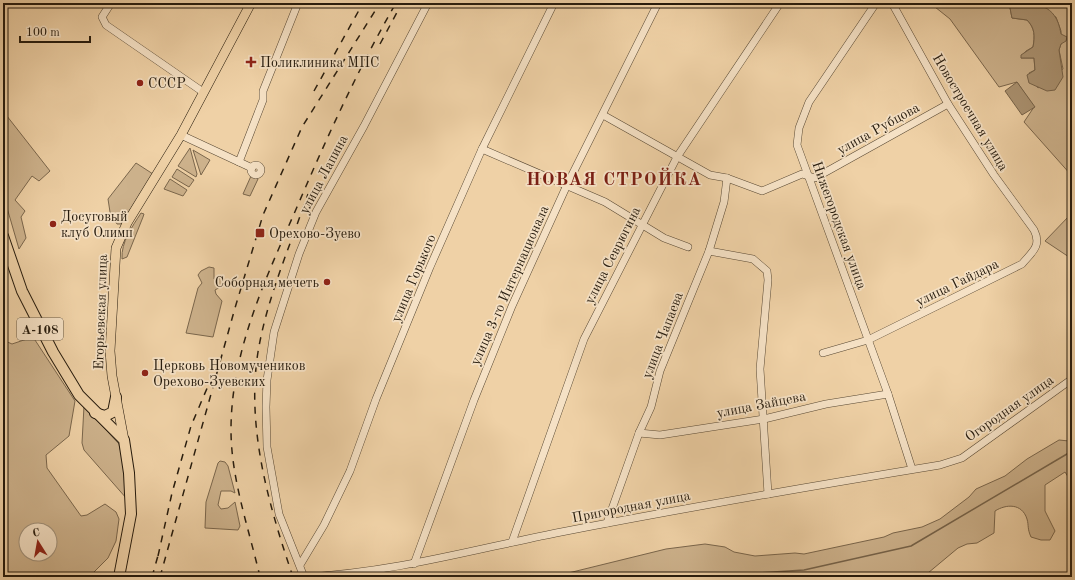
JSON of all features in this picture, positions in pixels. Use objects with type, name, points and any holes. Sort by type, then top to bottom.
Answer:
[{"type":"highway","name":"А-108","points":[[3,236],[22,291],[40,328],[71,383],[95,412],[124,440]]},
{"type":"highway","points":[[95,412],[105,416],[113,412],[116,398]]},
{"type":"highway","name":"Егорьевская улица","points":[[119,577],[131,514],[129,479],[124,440]]},
{"type":"main road","name":"Егорьевская улица","points":[[124,440],[112,376],[110,351],[116,248],[127,223],[181,135],[251,3]]},
{"type":"street","points":[[111,3],[102,17],[106,25],[203,92]]},
{"type":"street","points":[[239,162],[263,100],[263,91],[298,3]]},
{"type":"street","name":"улица Лапина","points":[[304,577],[280,514],[267,448],[266,407],[268,368],[274,332],[299,254],[316,212],[364,126],[428,3]]},
{"type":"street","name":"улица Горького","points":[[300,565],[324,525],[350,470],[376,399],[430,267],[482,149],[554,3]]},
{"type":"street","name":"улица 3-го Интернационала","points":[[414,564],[474,400],[512,306],[567,185],[658,3]]},
{"type":"street","name":"улица Севрюгина","points":[[512,542],[584,339],[677,157],[780,3]]},
{"type":"street","name":"Нижегородская улица","points":[[876,3],[809,102],[799,128],[797,145],[888,394],[912,469]]},
{"type":"street","name":"Новостроечная улица","points":[[892,3],[948,104],[994,175],[1034,230]]},
{"type":"street","name":"улица Рубцова","points":[[603,115],[710,176],[727,178],[762,191],[802,174],[815,178],[948,104]]},
{"type":"street","points":[[181,135],[252,168]]},
{"type":"street","points":[[482,149],[605,202],[642,226],[664,238],[688,247]]},
{"type":"street","name":"улица Чапаева","points":[[607,524],[639,433],[651,407],[660,371],[709,251],[724,202],[727,178]]},
{"type":"street","name":"улица Гайдара","points":[[868,340],[1022,264],[1037,246],[1038,238],[1034,230]]},
{"type":"street","points":[[709,251],[753,259],[766,270],[768,280],[760,368],[768,494]]},
{"type":"street","points":[[823,353],[868,340]]},
{"type":"street","name":"Огородная улица","points":[[962,458],[1072,380]]},
{"type":"street","name":"улица Зайцева","points":[[639,433],[660,435],[764,419],[826,404],[888,394]]},
{"type":"street","name":"Пригородная улица","points":[[304,577],[345,574],[414,564],[512,542],[768,494],[940,465],[962,458]]},
{"type":"shaded area","points":[[930,3],[1009,3],[1012,18],[1027,20],[1033,29],[1033,47],[1026,51],[1021,58],[1034,58],[1035,70],[1029,73],[1038,88],[1063,69],[1059,50],[1061,44],[1061,31],[1056,17],[1024,3],[1072,3],[1072,176],[1024,122],[1034,107],[1017,82],[999,87],[950,19]]},
{"type":"shaded area","points":[[1009,3],[1027,3],[1043,6],[1054,16],[1061,34],[1067,37],[1066,41],[1061,44],[1059,50],[1063,77],[1055,90],[1047,91],[1029,83],[1027,75],[1035,70],[1034,58],[1021,58],[1021,55],[1033,47],[1034,32],[1032,26],[1027,20],[1012,18]]},
{"type":"shaded area","points":[[1017,82],[1035,107],[1022,115],[1005,91]]},
{"type":"shaded area","points":[[3,111],[50,171],[39,181],[32,176],[15,200],[25,211],[21,217],[26,238],[19,249],[3,194]]},
{"type":"shaded area","points":[[190,148],[197,174],[196,177],[178,166]]},
{"type":"shaded area","points":[[193,150],[210,160],[201,175]]},
{"type":"shaded area","points":[[136,163],[153,174],[121,224],[117,224],[110,212],[108,199]]},
{"type":"shaded area","points":[[177,169],[194,180],[189,187],[172,177]]},
{"type":"shaded area","points":[[251,176],[258,179],[250,196],[243,194]]},
{"type":"shaded area","points":[[170,179],[187,190],[183,196],[164,189]]},
{"type":"shaded area","points":[[1072,182],[1072,259],[1045,241],[1070,215]]},
{"type":"shaded area","points":[[141,213],[144,214],[127,257],[122,259],[125,241]]},
{"type":"shaded area","points":[[209,267],[214,268],[214,279],[218,281],[221,275],[225,280],[224,285],[215,290],[216,294],[222,301],[213,337],[186,333],[198,288],[202,283],[198,275],[201,271]]},
{"type":"shaded area","points":[[33,337],[75,401],[69,436],[46,455],[47,468],[81,516],[87,515],[105,504],[116,512],[119,519],[116,541],[108,558],[89,577],[3,577],[3,340],[12,344]]},
{"type":"shaded area","points":[[84,406],[119,444],[124,466],[127,499],[84,450],[82,443]]},
{"type":"shaded area","points":[[1059,440],[1069,441],[1072,446],[1072,483],[1065,472],[1045,485],[1045,511],[1055,531],[1050,540],[1041,540],[1031,537],[1025,514],[1013,506],[1004,507],[995,511],[994,533],[977,543],[967,544],[958,548],[928,573],[928,577],[552,577],[666,549],[705,544],[725,547],[734,552],[755,556],[795,553],[804,554],[884,537],[893,533],[922,527],[940,519],[969,497],[976,489],[1005,476],[1027,459]]},
{"type":"shaded area","points":[[220,461],[225,462],[228,466],[235,493],[231,491],[221,491],[218,505],[221,509],[228,508],[235,502],[240,526],[238,530],[205,528],[206,502],[218,463]]},
{"type":"waterway","points":[[639,577],[666,574],[745,574],[804,570],[911,546],[1072,451]]},
{"type":"railway","points":[[314,91],[363,3]]},
{"type":"railway","points":[[160,577],[235,308],[263,215],[302,127],[380,3]]},
{"type":"railway","points":[[260,577],[241,504],[234,467],[231,430],[237,372],[252,316],[262,288],[320,155],[369,53],[396,3]]},
{"type":"railway","points":[[380,44],[402,3]]},
{"type":"railway","points":[[293,577],[268,495],[262,466],[257,438],[255,381],[258,352],[267,312],[308,194]]},
{"type":"railway","points":[[158,556],[172,493],[191,426],[208,386]]},
{"type":"railway","points":[[152,577],[159,552]]},
{"type":"place","name":"Поликлиника МПС","points":[[251,62]]},
{"type":"place","name":"СССР","points":[[140,83]]},
{"type":"place","name":"Досуговый клуб Олимп","points":[[53,224]]},
{"type":"place","name":"Орехово-Зуево","points":[[260,233]]},
{"type":"place","name":"Соборная мечеть","points":[[327,282]]},
{"type":"place","name":"Церковь Новомучеников Орехово-Зуевских","points":[[145,373]]},
{"type":"district","name":"НОВАЯ СТРОЙКА","points":[[614,179]]}]
